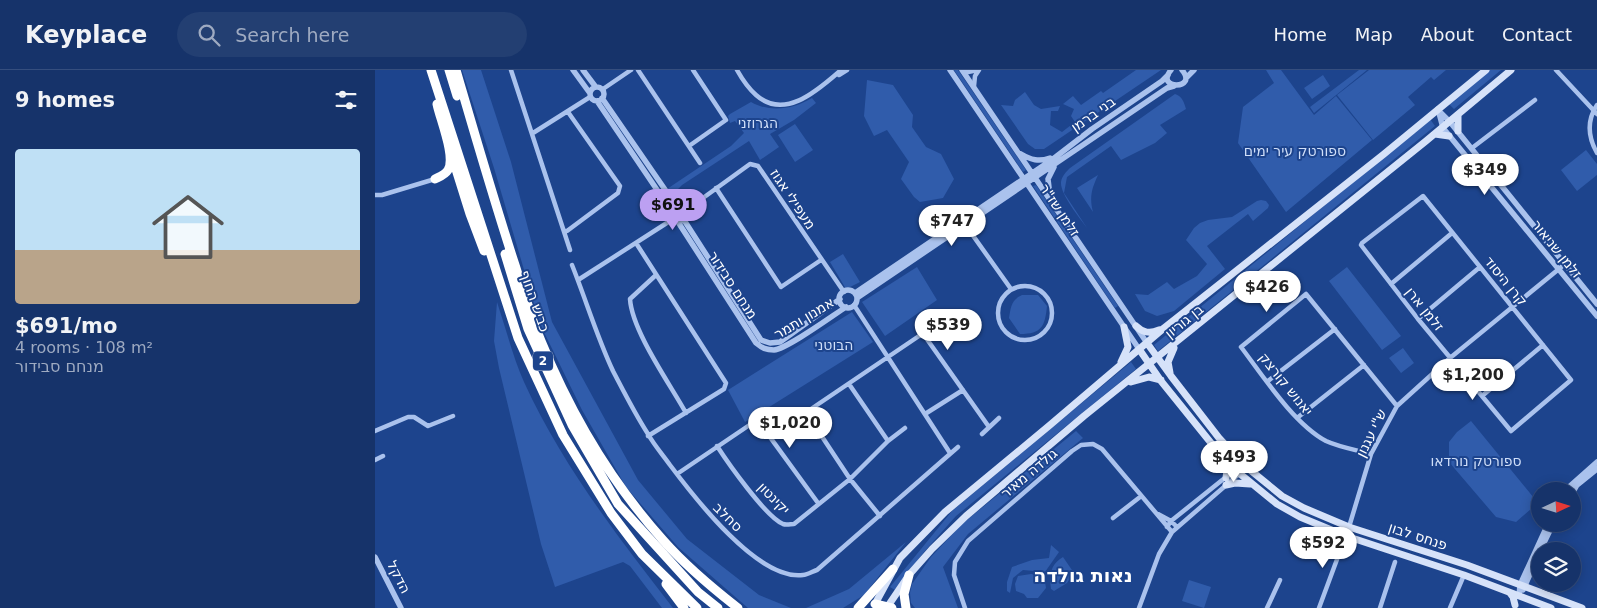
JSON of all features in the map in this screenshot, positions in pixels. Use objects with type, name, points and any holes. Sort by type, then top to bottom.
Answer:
[{"type":"highway","points":[[430,70],[461,187],[479,238],[507,306]]},
{"type":"highway","name":"כביש החוף","points":[[430,70],[507,306],[519,338],[563,435],[611,513],[642,554],[697,608]]},
{"type":"highway","name":"כביש החוף","points":[[449,70],[529,329],[573,425],[618,504],[699,592],[718,608]]},
{"type":"highway","points":[[456,70],[531,314],[541,340],[580,422],[628,496],[663,541],[703,580],[738,608]]},
{"type":"highway","points":[[435,179],[444,174],[450,166],[449,147]]},
{"type":"highway","points":[[435,179],[454,179],[461,187]]},
{"type":"highway","points":[[642,554],[684,608]]},
{"type":"highway","points":[[858,608],[893,569]]},
{"type":"highway","points":[[906,608],[904,594],[909,575]]},
{"type":"highway","points":[[875,604],[890,607]]},
{"type":"main road","name":"בן גוריון","points":[[875,604],[893,569],[919,537],[945,512],[1164,328],[1384,154],[1486,70]]},
{"type":"main road","name":"בן גוריון","points":[[890,607],[909,575],[932,549],[966,516],[1123,385],[1443,128],[1511,70]]},
{"type":"main road","points":[[1458,115],[1458,131]]},
{"type":"main road","points":[[1435,134],[1449,136]]},
{"type":"main road","points":[[1136,326],[1141,331],[1148,333],[1157,332],[1164,328]]},
{"type":"main road","points":[[1120,365],[1128,347],[1124,327]]},
{"type":"main road","name":"זלמן שז\"ר","points":[[1147,343],[1157,359]]},
{"type":"main road","points":[[1171,376],[1169,362],[1175,345]]},
{"type":"main road","name":"זלמן שז\"ר","points":[[1139,349],[1149,365]]},
{"type":"main road","name":"פנחס לבון","points":[[1157,359],[1219,438],[1244,465],[1282,496],[1304,508],[1349,526],[1467,565],[1582,608]]},
{"type":"main road","name":"פנחס לבון","points":[[1149,365],[1225,460],[1277,504],[1300,517],[1345,536],[1464,575],[1551,608]]},
{"type":"main road","points":[[1123,385],[1142,378],[1154,378],[1161,381]]},
{"type":"main road","points":[[1225,460],[1227,467],[1226,482],[1253,484]]},
{"type":"main road","points":[[1323,527],[1335,536],[1340,550]]},
{"type":"main road","points":[[1510,593],[1515,607]]},
{"type":"street","points":[[511,70],[570,250]]},
{"type":"street","points":[[573,70],[590,95],[600,100],[677,207],[682,207],[686,215],[684,220],[675,220],[578,280]]},
{"type":"street","points":[[583,70],[595,86],[603,89]]},
{"type":"street","points":[[603,89],[631,70]]},
{"type":"street","points":[[638,70],[701,164]]},
{"type":"street","points":[[689,146],[726,120],[693,70]]},
{"type":"street","points":[[737,70],[754,94],[767,103],[775,105],[791,104],[817,90],[841,70]]},
{"type":"street","points":[[827,82],[847,70]]},
{"type":"street","name":"זלמן שז\"ר","points":[[950,70],[1139,349]]},
{"type":"street","points":[[963,70],[968,72],[979,70]]},
{"type":"street","name":"זלמן שז\"ר","points":[[963,70],[1147,343]]},
{"type":"street","points":[[974,87],[975,76],[979,70]]},
{"type":"street","points":[[1182,70],[1186,78],[1194,70]]},
{"type":"street","points":[[1556,70],[1595,112]]},
{"type":"street","points":[[1169,72],[1169,83],[1173,86]]},
{"type":"street","name":"בני ברמן","points":[[1033,175],[1065,149],[1162,81],[1169,72]]},
{"type":"street","name":"בני ברמן","points":[[1033,175],[1055,164],[1167,88],[1182,84],[1186,78]]},
{"type":"street","points":[[533,134],[568,112],[590,95],[591,88],[595,86]]},
{"type":"street","points":[[600,100],[604,95],[603,89]]},
{"type":"street","points":[[600,100],[672,212],[675,220]]},
{"type":"street","points":[[1471,148],[1535,100]]},
{"type":"street","points":[[1597,105],[1595,112],[1590,118],[1589,133],[1597,153]]},
{"type":"street","name":"זלמן שניאור","points":[[1438,109],[1458,131],[1597,304]]},
{"type":"street","name":"זלמן שניאור","points":[[1438,109],[1443,128],[1449,136],[1597,316]]},
{"type":"street","points":[[564,230],[567,231],[618,193],[620,186],[568,112]]},
{"type":"street","points":[[1017,152],[1029,159],[1039,160],[1047,159],[1065,149]]},
{"type":"street","name":"מעפילי אגוז","points":[[685,210],[750,164],[758,166],[844,292]]},
{"type":"street","points":[[1051,201],[1048,178],[1055,164]]},
{"type":"street","points":[[1013,189],[1016,179],[1014,166]]},
{"type":"street","points":[[856,296],[1033,175]]},
{"type":"street","points":[[375,195],[382,195],[435,179]]},
{"type":"street","points":[[716,188],[781,287],[821,260]]},
{"type":"street","points":[[1013,189],[1027,191],[1036,197]]},
{"type":"street","name":"קרן היסוד","points":[[1361,245],[1362,242],[1423,196],[1513,307],[1571,380],[1511,431]]},
{"type":"street","points":[[672,212],[677,207]]},
{"type":"street","name":"מנחם סבידור","points":[[675,220],[756,343],[764,349],[775,346]]},
{"type":"street","name":"מנחם סבידור","points":[[684,220],[761,340],[775,346]]},
{"type":"street","points":[[950,453],[854,306],[856,296],[889,265],[963,223]]},
{"type":"street","points":[[963,223],[1011,289]]},
{"type":"street","points":[[1391,284],[1452,233]]},
{"type":"street","points":[[636,243],[726,383],[724,389],[649,436]]},
{"type":"street","name":"זלמן ארן","points":[[1361,245],[1450,358],[1511,431]]},
{"type":"street","name":"ש\"י עגנון","points":[[1319,608],[1349,526],[1371,454],[1397,406],[1450,358],[1565,264]]},
{"type":"street","name":"סחלב","points":[[573,265],[603,348],[649,436],[694,498],[731,536],[767,565],[786,573],[803,575],[817,570],[958,447]]},
{"type":"street","points":[[1419,319],[1480,267]]},
{"type":"street","points":[[656,275],[634,294],[630,299],[630,305],[641,335],[686,413]]},
{"type":"street","points":[[1020,286],[1035,288],[1043,292],[1049,301],[1052,318],[1049,327],[1040,335],[1032,339],[1018,338],[1007,332],[1001,325],[999,308],[1006,294],[1011,289],[1020,286]]},
{"type":"street","points":[[854,306],[846,307],[842,305],[840,299],[844,292],[849,290],[856,296]]},
{"type":"street","name":"יאנוש קורצק","points":[[1335,329],[1306,294],[1241,347],[1297,418],[1308,429],[1329,442],[1371,454]]},
{"type":"street","name":"אמנון ותמר","points":[[775,346],[840,299]]},
{"type":"street","name":"אמנון ותמר","points":[[775,346],[787,345],[846,307]]},
{"type":"street","points":[[1268,381],[1335,329],[1397,406]]},
{"type":"street","points":[[880,516],[849,479],[811,420],[811,409],[919,336],[924,335],[989,427]]},
{"type":"street","points":[[1482,396],[1543,345]]},
{"type":"street","points":[[1297,418],[1364,365]]},
{"type":"street","points":[[849,384],[888,442]]},
{"type":"street","points":[[925,414],[963,390]]},
{"type":"street","points":[[375,431],[408,417],[414,417],[428,426],[453,416]]},
{"type":"street","points":[[982,434],[999,418]]},
{"type":"street","points":[[677,474],[751,424],[759,422],[818,503]]},
{"type":"street","name":"יקינטון","points":[[717,446],[735,473],[774,518],[783,524],[794,524],[849,479],[905,428]]},
{"type":"street","name":"גולדה מאיר","points":[[965,608],[954,575],[955,562],[968,541],[1081,445],[1093,444],[1102,449],[1140,497],[1172,532]]},
{"type":"street","points":[[375,460],[383,456]]},
{"type":"street","points":[[1574,482],[1597,462]]},
{"type":"street","points":[[1139,608],[1159,554],[1172,532],[1244,465]]},
{"type":"street","points":[[1581,482],[1597,469]]},
{"type":"street","points":[[1167,527],[1171,521],[1211,490],[1226,482]]},
{"type":"street","points":[[1211,490],[1215,494]]},
{"type":"street","points":[[1113,518],[1140,497]]},
{"type":"street","name":"גולדה מאיר","points":[[1155,512],[1171,521],[1177,527]]},
{"type":"street","points":[[1515,607],[1545,532]]},
{"type":"street","name":"הדקל","points":[[375,557],[401,608]]},
{"type":"street","points":[[1380,608],[1395,562]]},
{"type":"street","points":[[1522,586],[1531,569]]},
{"type":"street","points":[[1450,608],[1464,575]]},
{"type":"street","points":[[1267,608],[1279,580]]},
{"type":"green space","points":[[462,70],[481,70],[511,162],[552,322],[638,480],[687,539],[759,595],[791,608],[748,608],[678,547],[626,487],[582,410],[540,324],[494,168]]},
{"type":"green space","points":[[954,70],[958,70],[1026,170],[1023,172]]},
{"type":"green space","points":[[1136,70],[1161,70],[1044,149],[1035,149],[1028,144],[1001,105],[1013,106],[1015,100],[1025,92],[1034,105],[1041,109],[1060,106],[1058,111],[1051,111],[1050,125],[1062,132],[1075,122],[1071,116],[1074,109],[1063,104],[1073,96],[1081,105],[1101,91],[1103,93]]},
{"type":"green space","name":"ספורטק עיר ימים","points":[[1266,70],[1281,70],[1314,115],[1336,96],[1372,140],[1286,212],[1238,143],[1243,107],[1274,83]]},
{"type":"green space","points":[[1359,70],[1367,70],[1314,113],[1310,107]]},
{"type":"green space","points":[[1369,70],[1446,70],[1434,80],[1431,77],[1408,97],[1415,105],[1373,140],[1337,95]]},
{"type":"green space","points":[[1489,70],[1501,70],[1454,109],[1449,104]]},
{"type":"green space","points":[[1323,75],[1330,86],[1312,99],[1304,88]]},
{"type":"green space","points":[[867,80],[893,85],[913,115],[912,127],[926,147],[941,154],[954,179],[943,198],[920,202],[901,179],[909,162],[887,130],[874,136],[864,116]]},
{"type":"green space","points":[[1175,94],[1181,98],[1186,109],[1160,125],[1167,133],[1155,143],[1121,160],[1111,146],[1067,177],[1064,193],[1061,182],[1063,176],[1070,168]]},
{"type":"green space","name":"הגרוזני","points":[[812,98],[816,103],[794,120],[770,134],[779,147],[760,160],[749,141],[682,185],[670,197],[667,189],[731,146],[744,133],[735,121],[730,123],[728,116],[730,114],[751,102],[766,108],[782,108],[798,105]]},
{"type":"green space","points":[[1430,119],[1435,126],[1158,351],[1154,345]]},
{"type":"green space","points":[[795,124],[813,150],[795,162],[778,135]]},
{"type":"green space","points":[[1586,150],[1597,164],[1597,175],[1577,191],[1561,170]]},
{"type":"green space","points":[[1098,175],[1092,193],[1093,212],[1077,188]]},
{"type":"green space","points":[[1036,185],[1118,306],[1115,308],[1033,186]]},
{"type":"green space","points":[[1064,193],[1087,228],[1071,206]]},
{"type":"green space","points":[[1261,200],[1266,201],[1269,205],[1268,208],[1253,221],[1248,214],[1207,246],[1225,269],[1174,311],[1157,316],[1145,311],[1135,294],[1148,295],[1167,282],[1174,289],[1197,276],[1207,264],[1186,240],[1194,228],[1208,220],[1232,217]]},
{"type":"green space","points":[[843,254],[860,282],[846,289],[830,262]]},
{"type":"green space","points":[[917,267],[937,300],[885,336],[862,302]]},
{"type":"green space","points":[[1347,267],[1401,336],[1382,350],[1329,281]]},
{"type":"green space","points":[[1022,295],[1038,295],[1047,306],[1041,328],[1027,334],[1020,334],[1009,318],[1011,307],[1018,297]]},
{"type":"green space","points":[[497,302],[513,353],[539,413],[592,500],[673,608],[662,608],[630,566],[623,562],[555,587],[541,544],[499,368],[494,341]]},
{"type":"green space","name":"הבוטני","points":[[852,312],[873,342],[745,422],[728,390]]},
{"type":"green space","points":[[1403,348],[1414,363],[1401,373],[1389,358]]},
{"type":"green space","points":[[1131,362],[1136,369],[956,516],[924,552],[895,590],[890,587],[952,511]]},
{"type":"green space","name":"ספורטק נורדאו","points":[[1471,421],[1531,494],[1531,509],[1516,522],[1496,517],[1449,462],[1449,442],[1457,432]]},
{"type":"green space","points":[[1076,431],[1083,438],[968,534],[943,567],[958,608],[915,608],[911,603],[910,593],[912,584],[931,557],[962,524]]},
{"type":"green space","points":[[906,542],[864,595],[843,608],[806,608],[849,589]]},
{"type":"green space","points":[[1051,545],[1059,552],[1045,572],[1023,570],[1013,578],[1010,593],[1007,591],[1007,582],[1012,567],[1032,560],[1049,558]]},
{"type":"green space","points":[[1063,557],[1074,573],[1067,583],[1054,591],[1051,589],[1051,571],[1055,563]]},
{"type":"green space","points":[[1031,574],[1044,576],[1046,588],[1038,598],[1027,598],[1024,594],[1016,591],[1015,584],[1018,576]]},
{"type":"green space","points":[[1189,580],[1211,587],[1204,608],[1182,601]]},
{"type":"district","name":"נאות גולדה","points":[[1083,575]]}]
